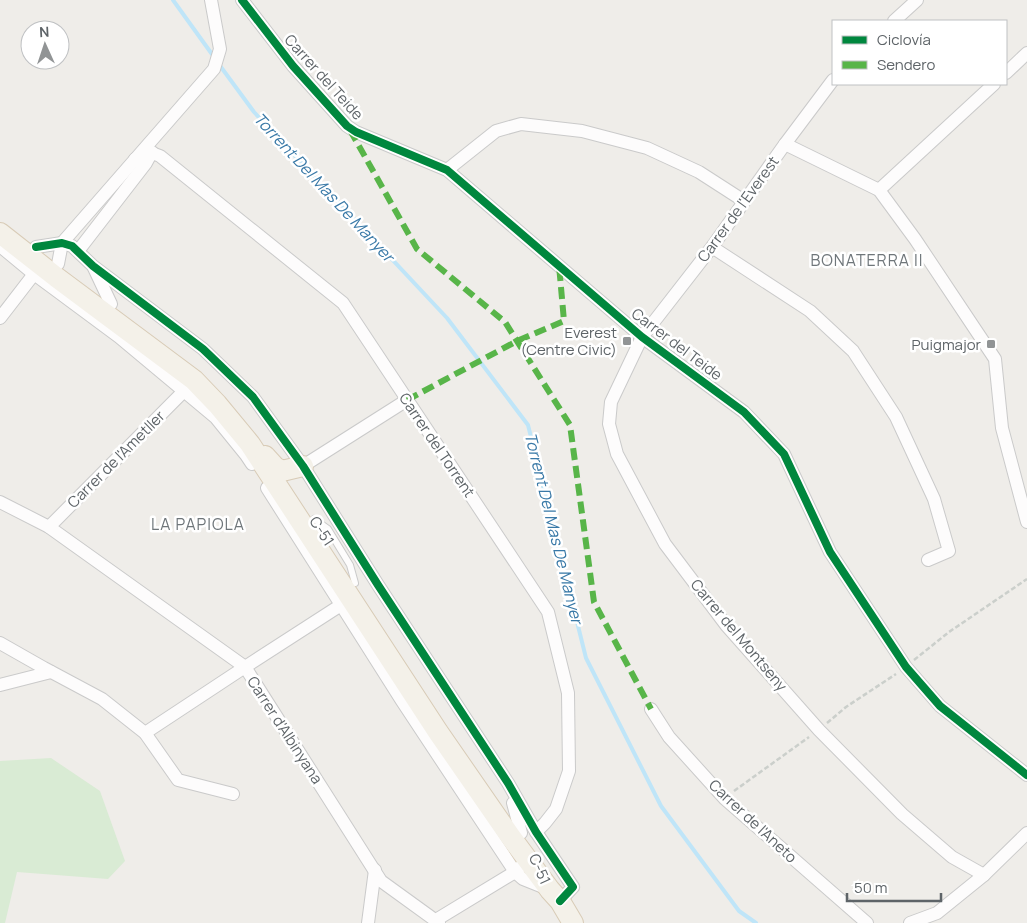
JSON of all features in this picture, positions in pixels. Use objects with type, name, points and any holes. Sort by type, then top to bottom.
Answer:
[{"type":"main road","points":[[0,220],[58,264],[61,272],[111,311]]},
{"type":"main road","name":"C-51","points":[[0,233],[200,372],[230,402],[262,442],[314,519],[349,596],[362,606],[408,676],[423,690],[472,763],[501,788],[514,821],[528,832],[536,857],[561,893],[573,923]]},
{"type":"main road","name":"C-51","points":[[111,311],[153,349],[194,380],[194,390],[217,404],[250,444],[438,732],[521,866],[561,893]]},
{"type":"main road","points":[[194,390],[220,399],[275,467],[282,471],[303,466]]},
{"type":"main road","points":[[501,788],[500,812],[527,852],[521,866]]},
{"type":"street","points":[[58,264],[62,243],[214,69],[220,51],[211,0]]},
{"type":"street","name":"Carrer del Teide","points":[[242,0],[293,66],[347,126],[356,132],[447,170],[642,336],[744,412],[784,454],[830,552],[906,666],[940,706],[1027,776]]},
{"type":"street","points":[[895,20],[917,0]]},
{"type":"street","points":[[1007,72],[1027,53]]},
{"type":"street","name":"Carrer de l'Everest","points":[[642,336],[712,247],[832,81]]},
{"type":"street","points":[[879,190],[993,85]]},
{"type":"street","points":[[447,170],[496,131],[521,124],[582,132],[647,148],[699,172],[744,201]]},
{"type":"street","points":[[154,137],[156,154]]},
{"type":"street","points":[[785,144],[879,190],[915,239],[995,358],[1002,428],[1027,522]]},
{"type":"street","points":[[135,159],[156,154]]},
{"type":"street","points":[[78,251],[146,163],[156,154]]},
{"type":"street","name":"Carrer del Torrent","points":[[156,154],[343,303],[548,612],[568,693],[569,771],[556,810],[545,823],[528,832]]},
{"type":"street","points":[[36,247],[62,243],[72,246],[93,266],[203,349],[253,397],[303,466],[378,585],[501,788]]},
{"type":"street","points":[[0,246],[160,370],[194,390]]},
{"type":"street","points":[[712,247],[810,311],[852,351],[896,417],[934,499],[949,551],[928,560]]},
{"type":"street","points":[[93,266],[111,311]]},
{"type":"street","points":[[0,318],[34,274]]},
{"type":"street","name":"Carrer del Montseny","points":[[642,336],[611,402],[609,424],[617,454],[665,544],[726,625],[819,730],[902,814],[952,857],[984,875]]},
{"type":"street","points":[[153,349],[160,370]]},
{"type":"street","name":"Carrer de l'Ametller","points":[[48,527],[194,390]]},
{"type":"street","points":[[303,466],[407,400]]},
{"type":"street","name":"Carrer d'Albinyana","points":[[0,502],[48,527],[245,667],[381,881],[437,922]]},
{"type":"street","points":[[146,733],[349,596]]},
{"type":"street","points":[[0,643],[102,699],[146,733],[178,780],[233,794]]},
{"type":"street","points":[[0,685],[51,672]]},
{"type":"street","name":"Carrer de l'Aneto","points":[[651,709],[669,737],[725,799],[867,923]]},
{"type":"street","points":[[910,923],[937,913],[984,875],[1027,833]]},
{"type":"street","points":[[437,922],[521,866]]},
{"type":"street","points":[[368,923],[374,870]]},
{"type":"path","points":[[725,799],[819,730],[846,707],[906,666],[949,632],[1027,580]]},
{"type":"green space","points":[[51,758],[100,791],[125,861],[108,879],[17,872],[5,923],[0,923],[0,761]]},
{"type":"waterway","name":"Torrent Del Mas De Manyer","points":[[173,0],[214,57]]},
{"type":"waterway","name":"Torrent Del Mas De Manyer","points":[[218,63],[254,112],[447,318],[528,425],[586,658],[661,806],[739,911],[756,923]]},
{"type":"marked path","points":[[350,130],[417,249],[505,322],[570,425],[594,602],[651,709]]},
{"type":"marked path","points":[[407,400],[517,341],[564,321],[559,265]]},
{"type":"cycle path","points":[[242,0],[293,66],[347,126],[356,132],[447,170],[642,337],[744,412],[784,454],[830,552],[906,667],[940,706],[1027,775]]},
{"type":"cycle path","points":[[36,247],[62,243],[72,246],[93,266],[203,349],[253,397],[303,466],[573,887],[560,901]]},
{"type":"place","name":"Everest (Centre Civic)","points":[[627,341]]},
{"type":"place","name":"Puigmajor","points":[[991,344]]},
{"type":"district","name":"BONATERRA II","points":[[867,260]]},
{"type":"district","name":"LA PAPIOLA","points":[[198,524]]}]
